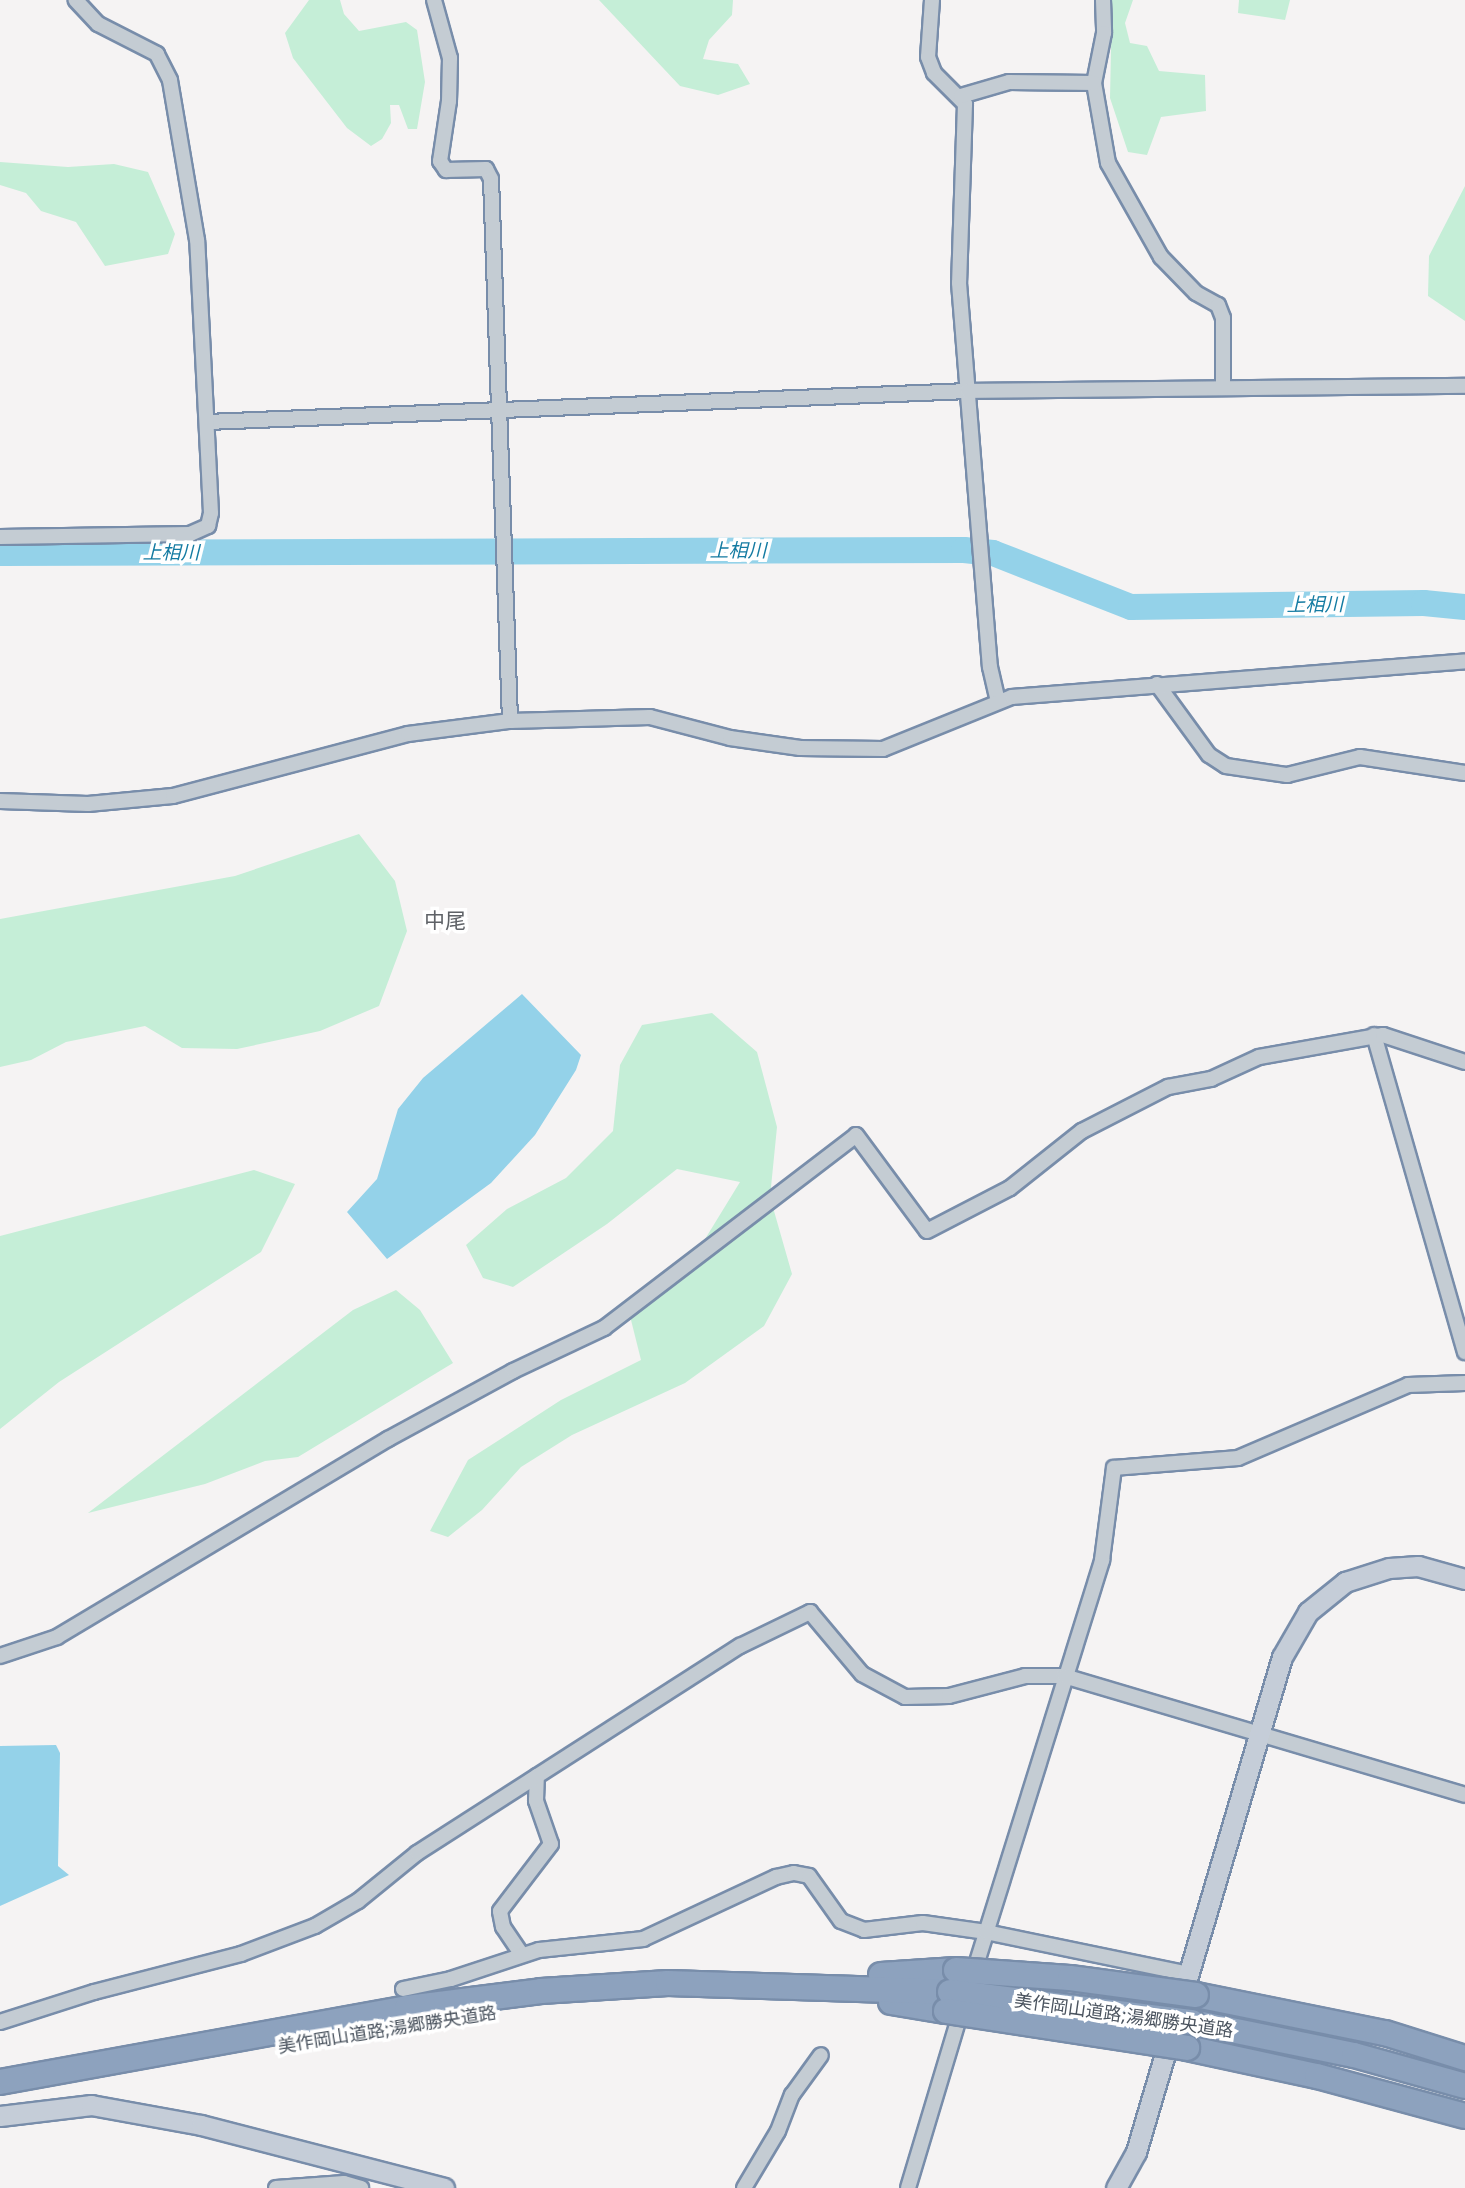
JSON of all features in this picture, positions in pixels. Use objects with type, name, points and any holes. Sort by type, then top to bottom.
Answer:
[{"type":"highway","points":[[952,1999],[1070,1978],[1192,1985],[1385,2033],[1465,2058]]},
{"type":"highway","name":"美作岡山道路;湯郷勝央道路","points":[[0,2082],[466,2000],[668,1983],[785,1987],[952,1999],[1192,2022],[1354,2055],[1465,2086]]},
{"type":"highway","name":"美作岡山道路;湯郷勝央道路","points":[[0,2097],[406,2023],[785,1987]]},
{"type":"highway","points":[[952,1999],[1175,2052],[1317,2076],[1465,2116]]},
{"type":"street","points":[[0,537],[200,532],[208,526],[211,513],[197,240],[170,80],[157,54],[98,24],[76,0]]},
{"type":"street","points":[[434,0],[450,58],[440,161],[446,170],[486,169],[491,179],[510,721]]},
{"type":"street","points":[[932,0],[928,57],[944,85],[961,96],[1009,82],[1094,83]]},
{"type":"street","points":[[1102,0],[1104,33],[1094,83],[1108,163],[1161,257],[1187,285],[1218,305],[1223,318],[1223,387]]},
{"type":"street","points":[[961,96],[966,136],[958,232],[959,283],[989,667],[998,701]]},
{"type":"street","points":[[207,422],[968,391],[1465,386]]},
{"type":"street","points":[[0,801],[88,804],[173,796],[408,734],[510,721],[650,717],[730,738],[800,748],[883,749],[998,701],[1157,684],[1465,661]]},
{"type":"street","points":[[1157,684],[1209,755],[1226,766],[1287,775],[1360,757],[1465,773]]},
{"type":"street","points":[[0,1656],[57,1637],[388,1439],[513,1371],[604,1328],[856,1135],[927,1231],[1010,1188],[1082,1131],[1168,1087],[1211,1079],[1259,1056],[1374,1035],[1425,1046],[1465,1062]]},
{"type":"street","points":[[1374,1035],[1465,1352]]},
{"type":"street","points":[[908,2188],[952,1999],[986,1931],[1102,1560],[1114,1468],[1238,1458],[1408,1385],[1465,1383]]},
{"type":"street","points":[[1116,2188],[1136,2152],[1175,2052],[1258,1734],[1282,1657],[1308,1612],[1345,1582],[1389,1567],[1418,1566],[1465,1579]]},
{"type":"street","points":[[0,2022],[94,1992],[241,1954],[315,1926],[358,1901],[417,1853],[740,1646],[810,1612],[862,1674],[905,1697],[949,1696],[1026,1676],[1064,1676],[1465,1795]]},
{"type":"street","points":[[522,1955],[503,1927],[500,1911],[551,1844],[536,1801],[537,1776]]},
{"type":"street","points":[[403,1989],[522,1955],[643,1939],[776,1877],[794,1873],[809,1876],[841,1921],[864,1930],[923,1923],[986,1931],[1192,1985]]},
{"type":"street","points":[[744,2188],[778,2132],[792,2095],[821,2055]]},
{"type":"street","points":[[0,2116],[91,2105],[201,2125],[441,2188]]},
{"type":"street","points":[[276,2188],[344,2183],[361,2188]]},
{"type":"green space","points":[[309,0],[340,0],[344,14],[359,31],[406,22],[417,30],[425,82],[417,129],[408,129],[399,105],[390,105],[391,123],[382,139],[371,146],[347,128],[293,58],[285,33]]},
{"type":"green space","points":[[599,0],[733,0],[732,15],[709,40],[703,59],[738,64],[750,84],[718,95],[680,86]]},
{"type":"green space","points":[[1112,0],[1133,0],[1125,23],[1130,43],[1147,46],[1159,71],[1205,75],[1206,111],[1161,117],[1147,155],[1128,152],[1110,98]]},
{"type":"green space","points":[[1239,0],[1290,0],[1285,20],[1238,13]]},
{"type":"green space","points":[[0,162],[68,167],[114,164],[148,172],[175,234],[168,254],[105,266],[76,222],[41,211],[26,193],[0,185]]},
{"type":"green space","points":[[1465,186],[1465,321],[1428,296],[1429,256]]},
{"type":"green space","points":[[359,834],[395,881],[407,931],[379,1006],[320,1031],[237,1049],[182,1048],[145,1026],[66,1042],[31,1060],[0,1067],[0,919],[235,876]]},
{"type":"green space","points":[[712,1013],[757,1052],[777,1127],[770,1197],[792,1274],[764,1326],[685,1383],[572,1435],[521,1467],[482,1510],[448,1537],[430,1531],[468,1460],[561,1400],[641,1360],[631,1320],[621,1313],[702,1244],[740,1182],[677,1169],[607,1224],[513,1287],[483,1278],[466,1245],[507,1209],[566,1178],[613,1131],[620,1065],[642,1025]]},
{"type":"green space","points":[[254,1170],[295,1184],[261,1252],[59,1382],[0,1429],[0,1236]]},
{"type":"green space","points":[[396,1290],[420,1310],[453,1363],[298,1457],[265,1461],[205,1484],[88,1513],[353,1310]]},
{"type":"water","points":[[522,994],[581,1055],[576,1070],[535,1135],[491,1183],[387,1259],[347,1212],[377,1179],[398,1109],[423,1078]]},
{"type":"water","points":[[56,1745],[60,1753],[58,1866],[69,1875],[0,1906],[0,1746]]},
{"type":"waterway","name":"上相川","points":[[0,553],[964,550],[993,553],[1131,607],[1424,603],[1465,607]]},
{"type":"district","name":"中尾","points":[[445,920]]}]
